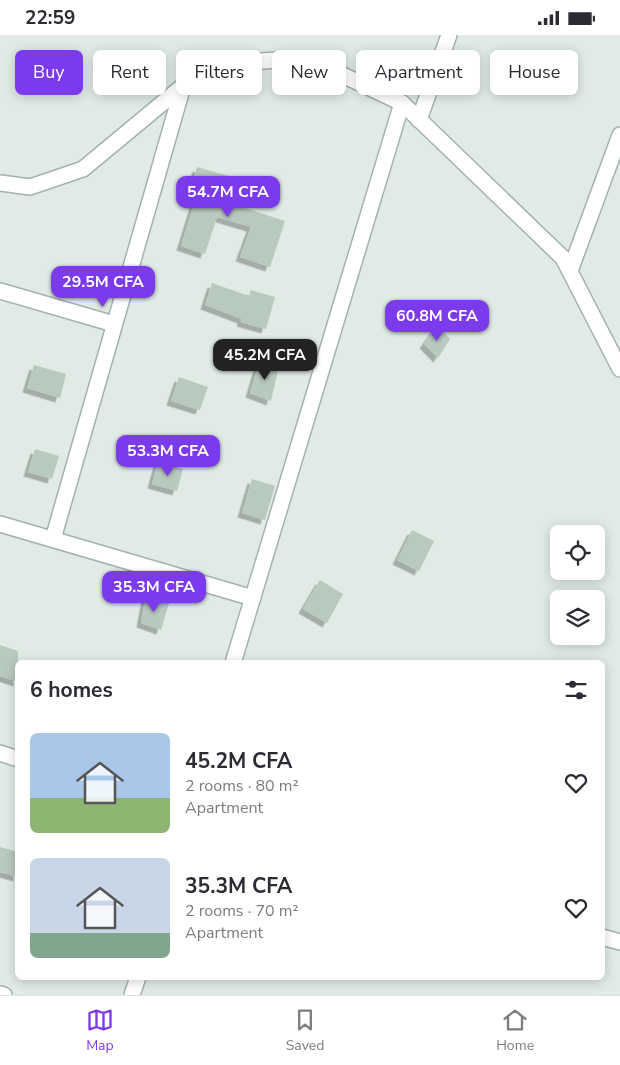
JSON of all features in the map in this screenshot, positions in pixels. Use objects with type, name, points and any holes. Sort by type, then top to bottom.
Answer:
[{"type":"street","points":[[419,120],[449,35]]},
{"type":"street","points":[[262,61],[276,60],[334,71],[402,103],[563,258],[620,369]]},
{"type":"street","points":[[0,183],[30,187],[83,169],[176,92]]},
{"type":"street","points":[[53,539],[180,95]]},
{"type":"street","points":[[234,660],[402,103]]},
{"type":"street","points":[[570,271],[620,135]]},
{"type":"street","points":[[0,291],[114,324]]},
{"type":"street","points":[[0,524],[252,599]]},
{"type":"street","points":[[0,753],[15,758]]},
{"type":"street","points":[[605,938],[620,942]]},
{"type":"street","points":[[132,995],[137,980]]},
{"type":"street","points":[[0,994],[4,995]]},
{"type":"building","points":[[197,167],[236,178],[229,203],[285,221],[270,267],[240,257],[251,227],[217,217],[205,254],[181,246],[194,204],[187,202]]},
{"type":"building","points":[[212,283],[249,296],[251,290],[275,297],[266,329],[241,322],[242,319],[205,305]]},
{"type":"building","points":[[437,325],[450,339],[438,358],[424,344]]},
{"type":"building","points":[[259,363],[279,366],[271,401],[250,393]]},
{"type":"building","points":[[34,365],[66,374],[60,398],[27,388]]},
{"type":"building","points":[[179,377],[208,387],[200,410],[171,401]]},
{"type":"building","points":[[35,449],[59,456],[52,479],[28,472]]},
{"type":"building","points":[[158,462],[183,469],[177,491],[152,484]]},
{"type":"building","points":[[252,479],[275,486],[265,520],[242,513]]},
{"type":"building","points":[[412,530],[434,541],[419,571],[397,560]]},
{"type":"building","points":[[320,580],[343,594],[327,623],[303,609]]},
{"type":"building","points":[[146,596],[169,603],[161,630],[141,623]]},
{"type":"building","points":[[0,645],[18,651],[18,660],[15,660],[15,681],[0,676]]},
{"type":"building","points":[[0,847],[15,851],[15,876],[0,872]]}]
